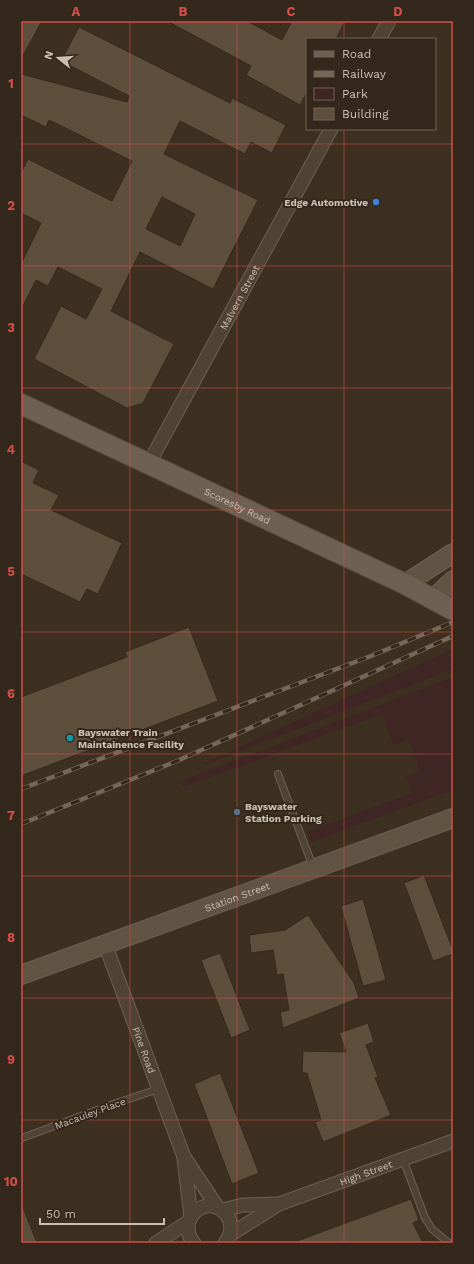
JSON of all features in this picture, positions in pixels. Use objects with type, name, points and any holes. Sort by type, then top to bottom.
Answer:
[{"type":"main road","name":"Scoresby Road","points":[[21,404],[148,465],[405,584],[453,610]]},
{"type":"main road","points":[[405,584],[453,552]]},
{"type":"main road","points":[[433,600],[453,580]]},
{"type":"main road","name":"Station Street","points":[[21,975],[453,818]]},
{"type":"street","points":[[380,38],[389,21]]},
{"type":"street","name":"Malvern Street","points":[[148,465],[330,130]]},
{"type":"street","name":"Pine Road","points":[[105,944],[184,1157],[228,1217],[231,1225],[229,1239]]},
{"type":"street","name":"High Street","points":[[229,1239],[279,1204],[453,1141]]},
{"type":"street","name":"Pine Road","points":[[184,1157],[190,1219],[188,1233],[194,1243]]},
{"type":"street","name":"High Street","points":[[190,1219],[196,1211],[203,1207],[211,1206],[221,1209],[243,1205],[279,1204]]},
{"type":"street","points":[[156,1243],[190,1219]]},
{"type":"lane","points":[[278,774],[313,868]]},
{"type":"lane","name":"Macauley Place","points":[[22,1138],[158,1089]]},
{"type":"lane","points":[[403,1159],[425,1218],[432,1228],[449,1243]]},
{"type":"green space","points":[[453,649],[453,669],[204,765],[203,764]]},
{"type":"green space","points":[[453,677],[453,790],[311,842],[307,832],[412,793],[406,777],[420,771],[409,739],[393,745],[382,714],[183,787],[181,784],[182,781]]},
{"type":"building","points":[[21,21],[42,21],[21,59]]},
{"type":"building","points":[[167,21],[247,21],[282,40],[292,21],[345,21],[336,38],[306,38],[306,94],[300,105],[246,75],[251,66]]},
{"type":"building","points":[[79,27],[230,103],[232,98],[286,125],[272,153],[251,142],[245,154],[180,121],[164,154],[258,200],[213,289],[140,252],[111,311],[174,344],[143,403],[127,408],[34,359],[61,306],[86,319],[102,289],[58,267],[48,286],[36,280],[21,310],[21,264],[41,223],[21,213],[21,173],[28,159],[112,201],[132,161],[49,120],[46,127],[21,115],[21,74],[127,102],[129,96],[61,61]],"holes":[[[162,197],[195,214],[180,246],[146,229]]]},
{"type":"building","points":[[21,461],[39,470],[33,483],[59,495],[51,510],[122,543],[98,594],[87,589],[80,602],[21,574]]},
{"type":"building","name":"Bayswater Train Maintainence Facility","points":[[189,627],[218,701],[21,776],[21,697],[127,657],[125,652]]},
{"type":"building","points":[[424,875],[453,950],[453,954],[433,961],[404,883]]},
{"type":"building","points":[[363,899],[386,980],[363,986],[341,906]]},
{"type":"building","points":[[308,915],[354,983],[359,998],[283,1028],[280,1012],[289,1010],[283,974],[277,975],[273,950],[251,953],[249,935],[285,930]]},
{"type":"building","points":[[220,953],[250,1030],[231,1038],[201,960]]},
{"type":"building","points":[[368,1023],[374,1042],[366,1045],[378,1077],[375,1078],[391,1115],[323,1142],[315,1122],[321,1120],[307,1073],[302,1073],[303,1051],[346,1052],[339,1033]]},
{"type":"building","points":[[220,1073],[259,1173],[232,1184],[194,1084]]},
{"type":"building","points":[[411,1199],[419,1220],[413,1223],[423,1243],[298,1243],[297,1241]]},
{"type":"building","points":[[22,1205],[37,1243],[21,1243]]},
{"type":"railway","points":[[21,789],[371,656],[453,622]]},
{"type":"railway","points":[[21,824],[177,761],[453,636]]},
{"type":"place","name":"Edge Automotive","points":[[376,202]]},
{"type":"place","name":"Bayswater Train Maintainence Facility","points":[[70,738]]},
{"type":"place","name":"Bayswater Station Parking","points":[[237,812]]}]
